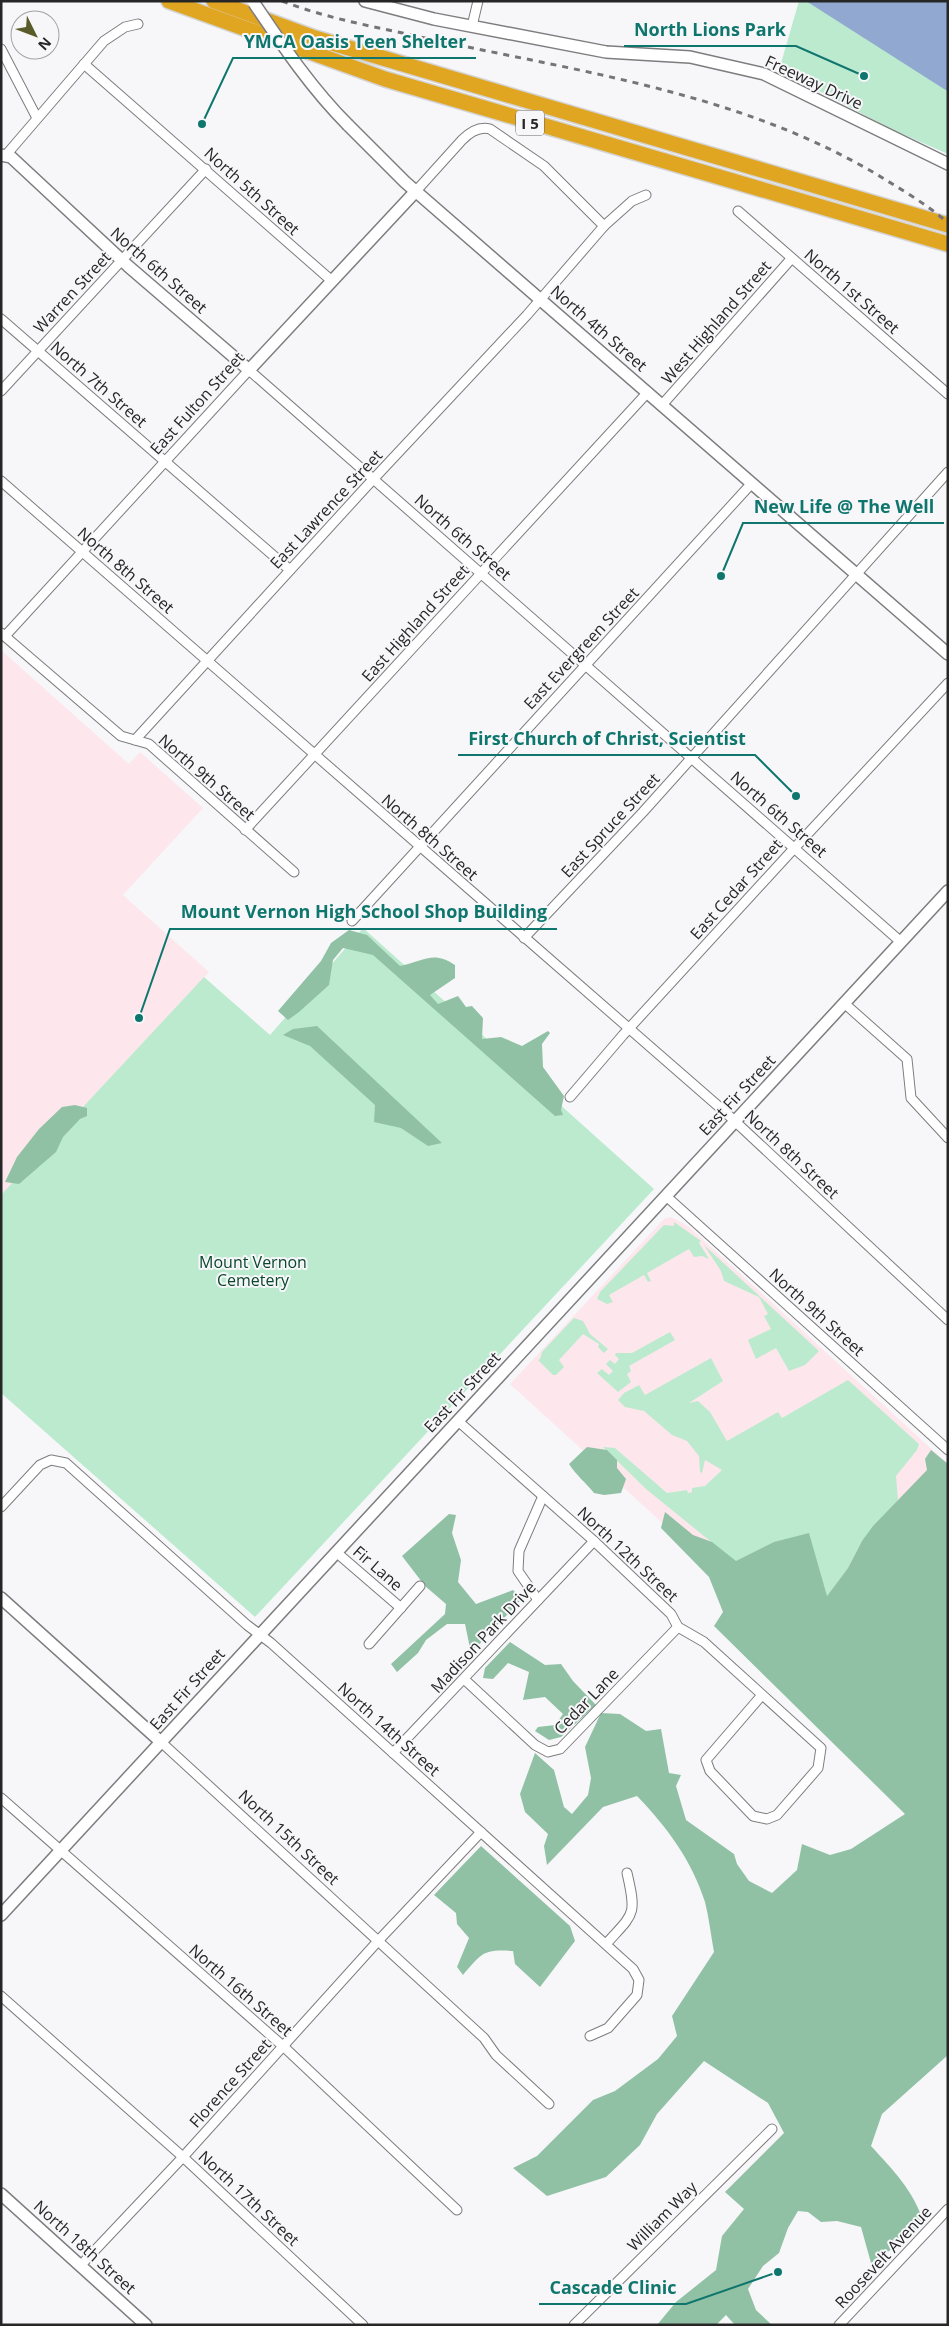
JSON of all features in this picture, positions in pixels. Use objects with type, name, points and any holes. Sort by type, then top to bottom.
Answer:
[{"type":"highway","name":"I 5","points":[[214,1],[315,38],[948,225]]},
{"type":"highway","name":"I 5","points":[[171,2],[429,93],[948,244]]},
{"type":"street","name":"Freeway Drive","points":[[365,1],[426,17],[606,52],[690,57],[764,74],[948,164]]},
{"type":"street","points":[[472,26],[478,1]]},
{"type":"street","name":"North 4th Street","points":[[254,2],[321,98],[416,191],[948,654]]},
{"type":"street","points":[[4,155],[104,42],[125,26],[138,24]]},
{"type":"street","points":[[1,49],[37,118]]},
{"type":"street","name":"North 5th Street","points":[[84,64],[332,281]]},
{"type":"street","points":[[416,191],[469,133],[483,128],[490,129],[544,166],[604,226]]},
{"type":"street","name":"North 6th Street","points":[[4,155],[901,942]]},
{"type":"street","name":"Warren Street","points":[[1,392],[206,169]]},
{"type":"street","name":"East Fulton Street","points":[[4,634],[83,552],[416,191]]},
{"type":"street","name":"East Lawrence Street","points":[[135,740],[540,299],[604,226],[632,201],[646,195]]},
{"type":"street","name":"North 1st Street","points":[[738,211],[948,394]]},
{"type":"street","name":"West Highland Street","points":[[662,405],[791,259]]},
{"type":"street","name":"North 7th Street","points":[[1,319],[290,570]]},
{"type":"street","name":"East Highland Street","points":[[245,830],[648,392]]},
{"type":"street","name":"East Spruce Street","points":[[524,938],[691,758],[948,472]]},
{"type":"street","name":"North 8th Street","points":[[1,480],[735,1122],[948,1320]]},
{"type":"street","name":"East Evergreen Street","points":[[352,921],[752,484]]},
{"type":"street","name":"North 9th Street","points":[[4,634],[122,736],[148,744],[294,872]]},
{"type":"street","name":"East Cedar Street","points":[[570,1097],[794,848],[948,683]]},
{"type":"street","name":"East Fir Street","points":[[1,1916],[948,891]]},
{"type":"street","points":[[844,1003],[907,1058],[910,1098],[948,1138]]},
{"type":"street","name":"North 9th Street","points":[[666,1196],[948,1450]]},
{"type":"street","name":"North 12th Street","points":[[458,1421],[594,1541],[671,1614],[678,1627],[704,1642],[821,1748],[818,1768],[777,1816],[767,1819],[753,1816],[710,1771],[706,1760],[762,1695]]},
{"type":"street","name":"North 14th Street","points":[[1,1507],[40,1465],[51,1460],[66,1463],[634,1969],[639,1980],[637,1995],[608,2028],[590,2036]]},
{"type":"street","points":[[538,1600],[518,1571],[518,1564],[519,1551],[543,1496]]},
{"type":"street","name":"Madison Park Drive","points":[[393,1753],[594,1541]]},
{"type":"street","name":"Fir Lane","points":[[336,1552],[401,1608]]},
{"type":"street","name":"Fir Lane","points":[[369,1644],[420,1586]]},
{"type":"street","name":"North 15th Street","points":[[1,1598],[484,2038],[496,2055],[550,2104]]},
{"type":"street","name":"Cedar Lane","points":[[464,1679],[535,1745],[548,1752],[560,1749],[678,1627]]},
{"type":"street","name":"North 16th Street","points":[[1,1798],[284,2047],[457,2210]]},
{"type":"street","name":"Florence Street","points":[[81,2265],[284,2047],[378,1941],[481,1832]]},
{"type":"street","points":[[606,1944],[630,1917],[633,1900],[626,1873]]},
{"type":"street","name":"North 17th Street","points":[[1,1996],[183,2157],[363,2325]]},
{"type":"street","name":"William Way","points":[[580,2323],[772,2129]]},
{"type":"street","name":"North 18th Street","points":[[1,2194],[146,2325]]},
{"type":"street","name":"Roosevelt Avenue","points":[[839,2325],[948,2209]]},
{"type":"shaded area","points":[[1,650],[129,764],[140,752],[203,808],[123,895],[209,972],[1,1196]]},
{"type":"shaded area","points":[[671,1217],[688,1226],[948,1464],[827,1596],[735,1564],[670,1530],[510,1384],[664,1219]]},
{"type":"green space","points":[[799,1],[814,1],[948,82],[948,154],[891,129],[779,70]]},
{"type":"green space","name":"Mount Vernon Cemetery","points":[[363,928],[654,1189],[255,1617],[1,1393],[1,1195],[204,977],[270,1035]]},
{"type":"green space","points":[[349,930],[367,935],[400,966],[434,957],[441,958],[455,965],[455,978],[430,995],[438,1004],[458,996],[466,1007],[472,1006],[483,1018],[482,1039],[501,1037],[522,1046],[548,1031],[550,1033],[542,1044],[543,1067],[564,1096],[561,1110],[563,1115],[555,1116],[373,955],[343,948],[333,960],[329,985],[288,1020],[278,1011],[321,961],[331,943]]},
{"type":"green space","points":[[317,1026],[442,1143],[428,1146],[401,1128],[374,1122],[375,1105],[310,1046],[283,1035],[293,1029]]},
{"type":"green space","points":[[75,1105],[87,1108],[87,1116],[80,1119],[63,1137],[56,1152],[19,1184],[5,1182],[17,1157],[39,1129],[62,1107]]},
{"type":"green space","points":[[674,1222],[701,1241],[699,1243],[709,1259],[702,1256],[694,1257],[689,1249],[647,1273],[651,1281],[648,1282],[644,1275],[609,1295],[613,1302],[607,1304],[597,1299],[600,1292],[664,1225],[674,1226]]},
{"type":"green space","points":[[704,1245],[819,1351],[805,1365],[789,1371],[776,1348],[756,1359],[748,1340],[771,1329],[764,1316],[768,1314],[759,1297],[724,1281],[721,1271]]},
{"type":"green space","points":[[574,1318],[583,1321],[590,1334],[608,1349],[604,1353],[598,1347],[599,1344],[583,1334],[559,1360],[564,1367],[556,1375],[553,1375],[538,1360],[542,1352]]},
{"type":"green space","points":[[670,1332],[675,1340],[629,1366],[631,1371],[627,1374],[631,1382],[618,1392],[597,1373],[602,1369],[609,1375],[613,1371],[606,1364],[610,1360],[615,1364],[619,1359],[615,1355],[616,1353],[632,1353]]},
{"type":"green space","points":[[711,1358],[723,1381],[689,1403],[698,1401],[710,1412],[727,1441],[778,1412],[782,1418],[848,1380],[919,1444],[917,1450],[896,1476],[898,1500],[862,1541],[848,1568],[827,1596],[741,1560],[736,1562],[646,1489],[603,1447],[615,1448],[667,1493],[687,1490],[688,1493],[692,1492],[692,1488],[705,1486],[722,1470],[705,1460],[702,1473],[700,1472],[699,1456],[687,1441],[672,1435],[644,1411],[625,1407],[618,1400],[624,1393],[639,1385],[645,1395]]},
{"type":"green space","points":[[587,1447],[607,1450],[617,1460],[617,1468],[626,1479],[621,1493],[604,1495],[594,1493],[569,1464]]},
{"type":"green space","points":[[931,1450],[948,1464],[948,2055],[882,2114],[871,2146],[908,2191],[920,2211],[924,2223],[895,2247],[871,2263],[861,2227],[837,2221],[821,2222],[808,2212],[798,2211],[788,2228],[779,2253],[763,2266],[748,2289],[756,2310],[772,2325],[735,2325],[726,2315],[716,2325],[657,2325],[676,2302],[716,2270],[722,2236],[744,2209],[725,2192],[784,2133],[768,2103],[704,2061],[657,2114],[640,2145],[606,2177],[547,2196],[513,2168],[537,2156],[593,2100],[615,2091],[658,2059],[677,2036],[672,2016],[714,1952],[705,1902],[693,1872],[668,1832],[637,1796],[603,1807],[547,1865],[544,1846],[548,1834],[525,1812],[520,1794],[535,1753],[554,1770],[564,1807],[572,1814],[588,1795],[591,1778],[585,1747],[601,1713],[620,1714],[646,1731],[661,1729],[669,1773],[681,1775],[676,1786],[686,1820],[734,1854],[737,1864],[749,1881],[772,1893],[797,1870],[802,1844],[830,1855],[851,1849],[905,1814],[714,1626],[723,1612],[709,1577],[661,1528],[665,1512],[693,1535],[712,1542],[736,1561],[774,1542],[809,1533],[827,1596],[848,1568],[862,1541],[873,1526],[927,1470],[925,1459]]},
{"type":"green space","points":[[449,1514],[456,1515],[452,1533],[461,1560],[458,1582],[476,1604],[513,1590],[522,1599],[471,1653],[465,1624],[447,1624],[426,1640],[418,1653],[397,1672],[391,1664],[445,1614],[446,1604],[425,1586],[402,1556]]},
{"type":"green space","points":[[510,1642],[545,1665],[561,1664],[573,1681],[596,1705],[561,1737],[549,1740],[535,1731],[538,1727],[555,1725],[563,1714],[545,1697],[523,1700],[529,1672],[508,1663],[493,1679],[483,1678],[485,1668]]},
{"type":"green space","points":[[481,1846],[570,1926],[575,1941],[540,1987],[515,1964],[513,1951],[495,1951],[484,1954],[463,1975],[457,1967],[469,1938],[457,1924],[456,1913],[434,1895]]},
{"type":"water","points":[[806,1],[948,1],[948,91],[944,89]]},
{"type":"railway","points":[[282,1],[317,13],[353,22],[603,75],[720,106],[777,126],[833,151],[886,180],[926,205],[948,223]]},
{"type":"place","name":"North Lions Park","points":[[864,76]]},
{"type":"place","name":"YMCA Oasis Teen Shelter","points":[[202,124]]},
{"type":"place","name":"New Life @ The Well","points":[[721,576]]},
{"type":"place","name":"First Church of Christ, Scientist","points":[[796,796]]},
{"type":"place","name":"Mount Vernon High School Shop Building","points":[[139,1018]]},
{"type":"place","name":"Cascade Clinic","points":[[778,2272]]}]
